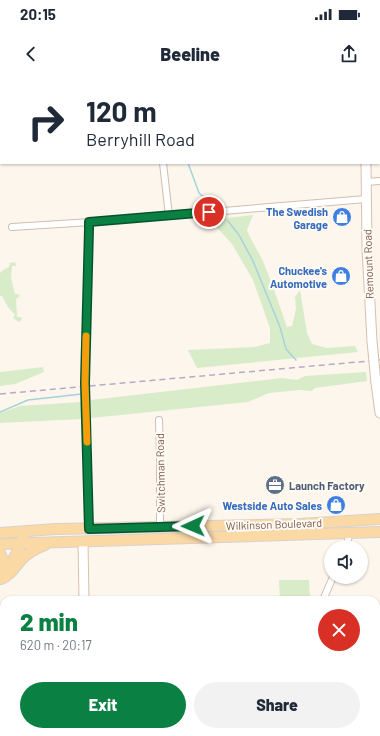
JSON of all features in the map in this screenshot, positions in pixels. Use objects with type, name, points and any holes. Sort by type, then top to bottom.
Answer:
[{"type":"main road","name":"Remount Road","points":[[366,164],[367,258],[372,341],[380,413]]},
{"type":"main road","name":"Wilkinson Boulevard","points":[[0,533],[23,531],[286,524],[380,519]]},
{"type":"main road","points":[[1,578],[22,543],[23,531]]},
{"type":"main road","name":"Wilkinson Boulevard","points":[[0,544],[380,532]]},
{"type":"main road","points":[[1,578],[8,575],[23,558],[32,551],[44,545],[59,542]]},
{"type":"main road","points":[[83,542],[84,596]]},
{"type":"main road","points":[[0,553],[3,560],[1,578]]},
{"type":"street","points":[[163,164],[169,216]]},
{"type":"street","points":[[366,182],[380,181]]},
{"type":"street","points":[[12,227],[169,216],[366,199]]},
{"type":"street","points":[[89,222],[85,383],[89,529]]},
{"type":"street","name":"Switchman Road","points":[[159,420],[160,527]]},
{"type":"street","points":[[348,540],[349,534]]},
{"type":"street","points":[[325,596],[330,584]]},
{"type":"green space","points":[[253,215],[247,230],[265,266],[287,327],[292,326],[296,309],[295,297],[300,290],[307,333],[312,344],[326,348],[355,346],[358,352],[197,368],[188,350],[255,347],[270,343],[270,328],[253,280],[232,244],[210,220]]},
{"type":"green space","points":[[15,262],[16,266],[12,266],[11,278],[15,294],[20,296],[16,299],[17,317],[21,317],[22,319],[19,322],[13,318],[15,315],[8,307],[2,296],[0,296],[0,273],[9,267],[10,263]]},
{"type":"green space","points":[[43,367],[44,372],[15,384],[0,386],[0,372]]},
{"type":"green space","points":[[366,372],[367,381],[315,388],[312,391],[300,390],[269,393],[248,402],[91,418],[91,400],[282,378],[297,380],[305,376]]},
{"type":"green space","points":[[81,402],[82,419],[0,423],[0,413],[20,406]]},
{"type":"green space","points":[[279,580],[309,580],[310,596],[280,596]]},
{"type":"waterway","points":[[188,164],[199,193],[210,202]]},
{"type":"waterway","points":[[228,221],[239,235],[253,261],[280,327],[286,349],[296,360]]},
{"type":"waterway","points":[[0,412],[28,400],[82,394]]},
{"type":"railway","points":[[0,394],[380,360]]},
{"type":"slow traffic","points":[[86,336],[85,383],[87,442]]},
{"type":"place","name":"The Swedish Garage","points":[[342,217]]},
{"type":"place","name":"Chuckee's Automotive","points":[[341,276]]},
{"type":"place","name":"Launch Factory","points":[[275,485]]},
{"type":"place","name":"Westside Auto Sales","points":[[336,505]]},
{"type":"route","points":[[193,526],[89,529],[85,383],[89,222],[209,212]]}]
